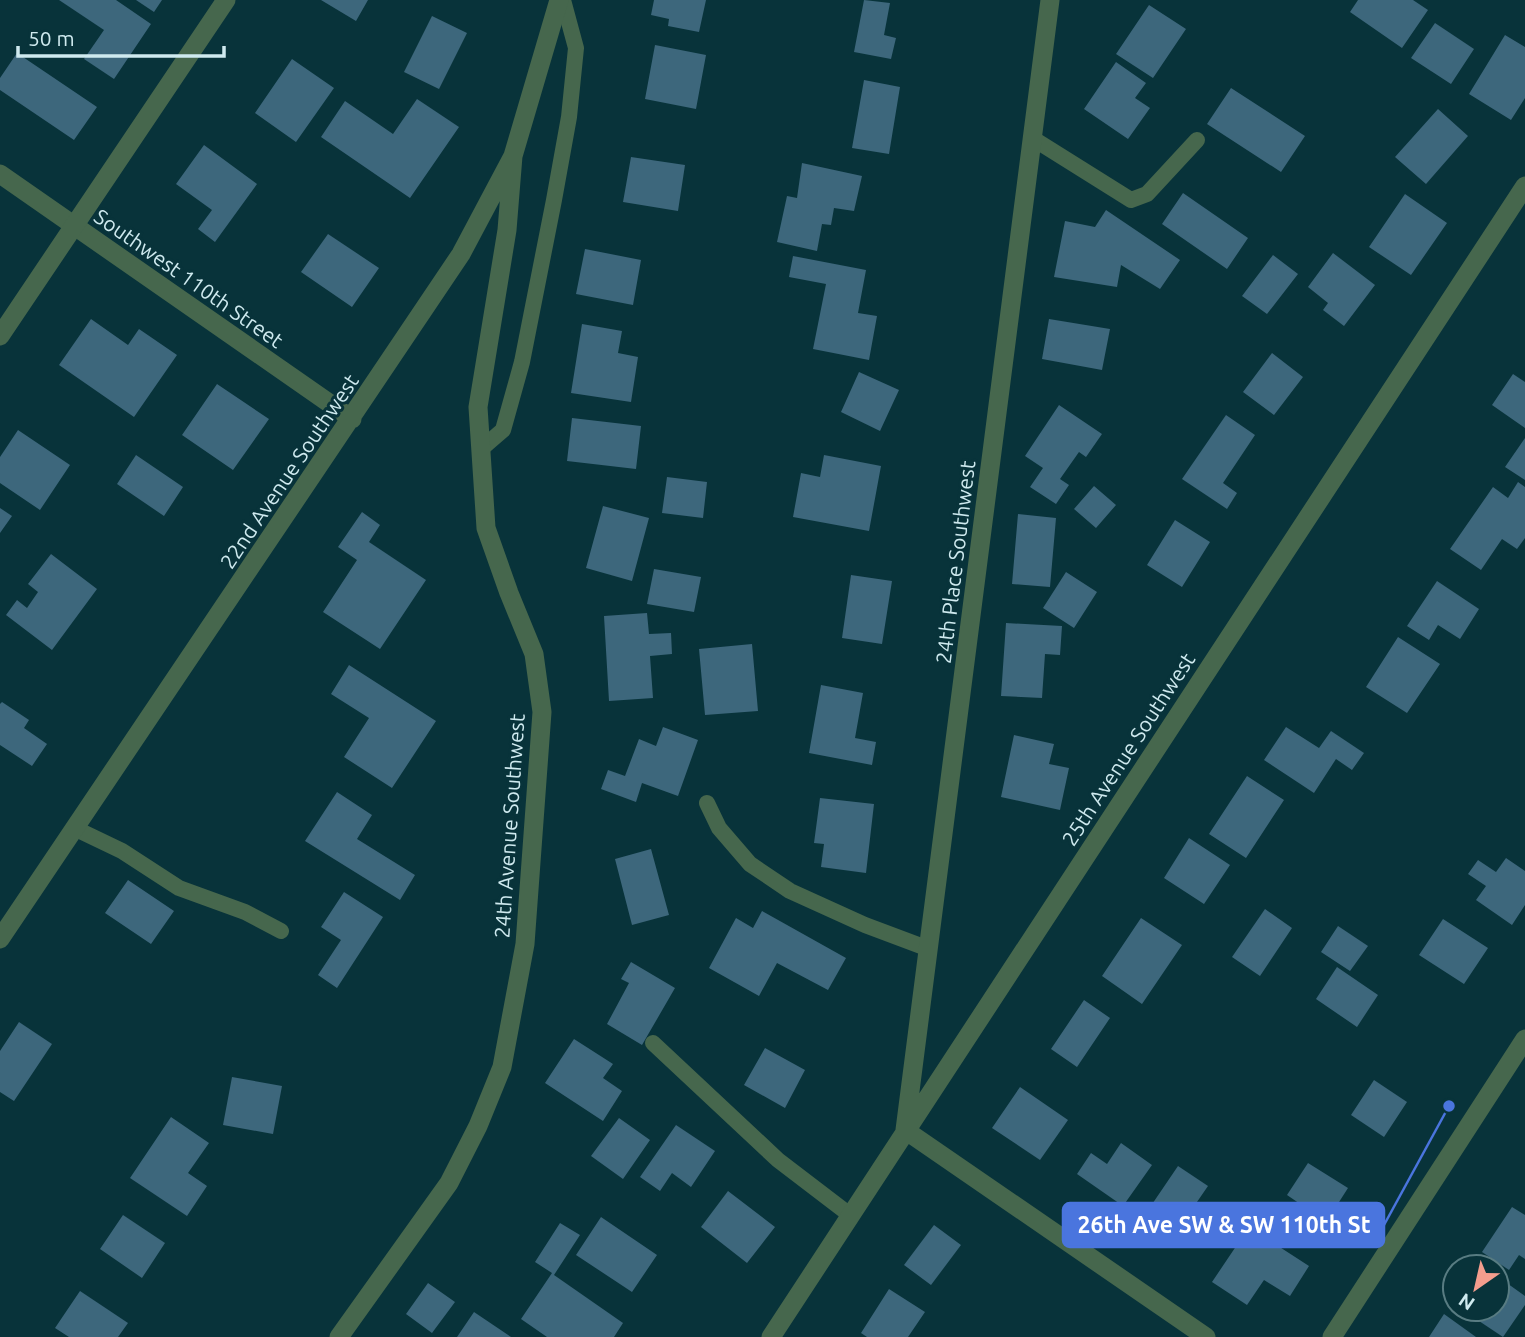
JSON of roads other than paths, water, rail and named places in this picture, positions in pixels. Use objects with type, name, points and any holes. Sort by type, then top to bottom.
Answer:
[{"type":"street","points":[[0,336],[226,0]]},
{"type":"street","name":"22nd Avenue Southwest","points":[[0,939],[461,254],[513,156],[561,0]]},
{"type":"street","name":"24th Place Southwest","points":[[905,1130],[1050,0]]},
{"type":"street","name":"24th Avenue Southwest","points":[[339,1337],[449,1183],[478,1126],[502,1067],[525,944],[542,712],[534,654],[486,528],[478,407],[506,230],[513,156]]},
{"type":"street","name":"Southwest 110th Street","points":[[0,174],[352,419]]},
{"type":"street","name":"25th Avenue Southwest","points":[[771,1337],[1525,186]]},
{"type":"street","points":[[1332,1337],[1525,1039]]},
{"type":"street","points":[[905,1130],[1206,1337]]},
{"type":"lane","name":"22nd Avenue Southwest","points":[[481,449],[503,430],[522,362],[569,117],[576,48],[561,0]]},
{"type":"lane","points":[[1032,138],[1131,200],[1147,194],[1197,141]]},
{"type":"lane","points":[[707,803],[719,828],[750,864],[790,891],[865,925],[929,949]]},
{"type":"lane","points":[[74,828],[122,851],[179,888],[245,912],[281,931]]},
{"type":"lane","points":[[653,1043],[778,1160],[850,1215]]},
{"type":"place","name":"26th Ave SW & SW 110th St","points":[[1449,1106]]}]
